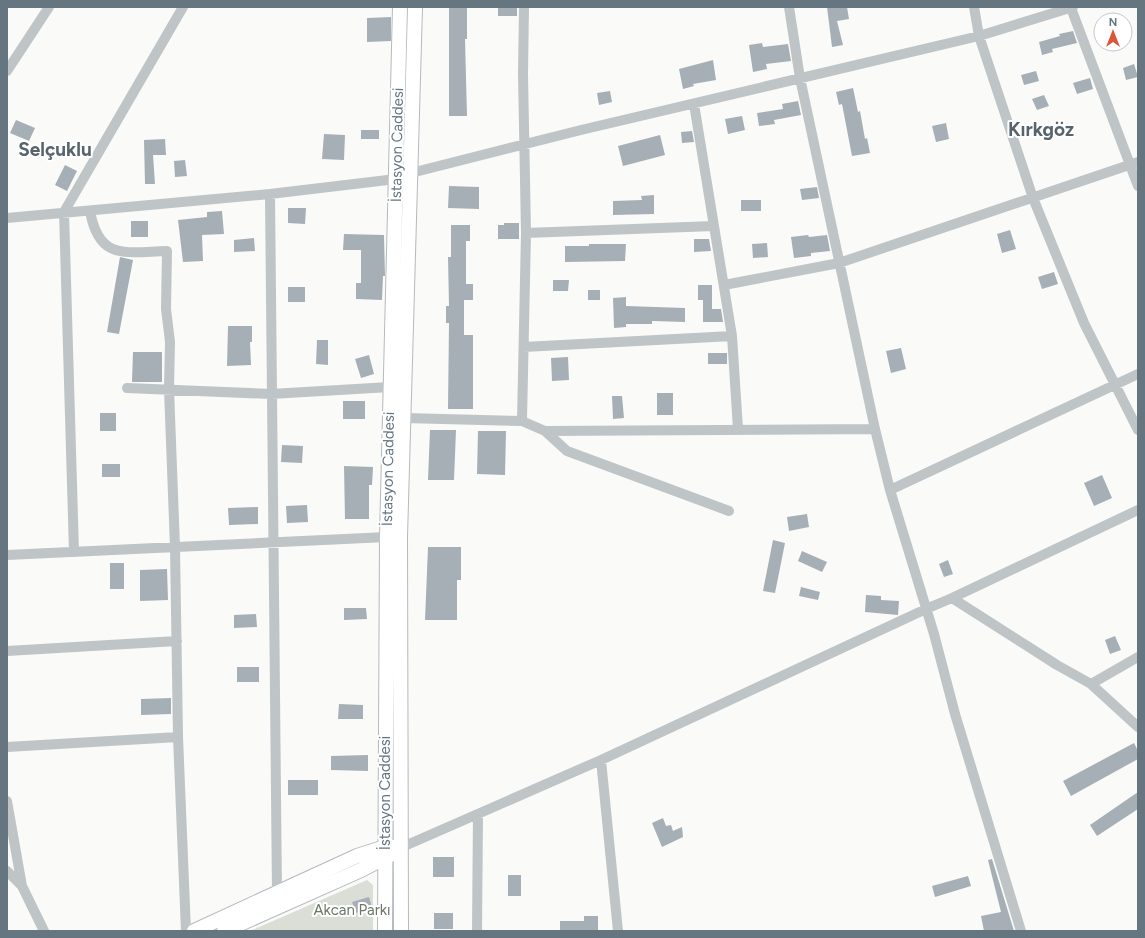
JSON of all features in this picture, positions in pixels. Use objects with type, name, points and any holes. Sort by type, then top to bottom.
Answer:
[{"type":"main road","name":"İstasyon Caddesi","points":[[385,931],[386,537],[400,7]]},
{"type":"main road","points":[[401,931],[400,537],[416,7]]},
{"type":"main road","points":[[224,931],[357,856],[385,853],[400,848]]},
{"type":"main road","points":[[194,931],[280,900]]},
{"type":"street","points":[[7,71],[49,7]]},
{"type":"street","points":[[74,552],[64,212],[183,7]]},
{"type":"street","points":[[522,421],[526,233],[523,74],[524,7]]},
{"type":"street","points":[[789,7],[800,78],[875,429],[890,490],[926,609],[955,714],[1021,931]]},
{"type":"street","points":[[974,7],[980,36],[1033,198],[1084,323],[1117,385],[1138,430]]},
{"type":"street","points":[[7,218],[270,194],[396,179],[411,173],[525,144],[980,36],[1072,7],[1134,163],[1138,186]]},
{"type":"street","points":[[694,104],[732,336],[738,429]]},
{"type":"street","points":[[724,286],[839,263],[1134,163]]},
{"type":"street","points":[[270,194],[272,543],[280,900]]},
{"type":"street","points":[[90,211],[93,228],[103,245],[120,252],[166,251],[166,309],[170,342],[170,389],[176,547],[178,737],[186,931]]},
{"type":"street","points":[[526,233],[714,226]]},
{"type":"street","points":[[524,347],[732,336]]},
{"type":"street","points":[[890,490],[1138,374]]},
{"type":"street","points":[[127,388],[271,394],[390,387]]},
{"type":"street","points":[[404,418],[522,421],[545,431],[567,450],[730,510]]},
{"type":"street","points":[[545,431],[875,429]]},
{"type":"street","points":[[400,848],[601,760],[952,598],[1138,510]]},
{"type":"street","points":[[7,555],[386,537]]},
{"type":"street","points":[[952,598],[1057,665],[1092,684],[1138,727]]},
{"type":"street","points":[[7,651],[177,641]]},
{"type":"street","points":[[1092,684],[1138,657]]},
{"type":"street","points":[[7,747],[178,737]]},
{"type":"street","points":[[601,760],[618,931]]},
{"type":"street","points":[[7,800],[22,886],[44,931]]},
{"type":"street","points":[[477,931],[478,814]]},
{"type":"street","points":[[7,871],[22,886]]},
{"type":"green space","name":"Akcan Parkı","points":[[367,880],[373,885],[373,931],[250,931]]},
{"type":"building","points":[[449,7],[467,7],[467,39],[465,39],[467,116],[449,116]]},
{"type":"building","points":[[498,7],[517,7],[517,16],[498,16]]},
{"type":"building","points":[[827,7],[847,7],[849,19],[837,21],[843,45],[832,47]]},
{"type":"building","points":[[391,17],[391,41],[367,42],[367,18]]},
{"type":"building","points":[[1073,31],[1077,43],[1052,49],[1053,52],[1042,55],[1039,42],[1060,36],[1059,34]]},
{"type":"building","points":[[762,43],[763,47],[788,44],[791,61],[766,64],[767,69],[753,72],[749,45]]},
{"type":"building","points":[[713,60],[716,80],[693,84],[694,86],[683,89],[679,69]]},
{"type":"building","points":[[1134,64],[1138,77],[1126,80],[1123,68]]},
{"type":"building","points":[[1036,71],[1039,81],[1024,85],[1021,75]]},
{"type":"building","points":[[1090,78],[1093,89],[1077,94],[1073,83]]},
{"type":"building","points":[[853,88],[858,112],[860,111],[865,139],[867,138],[870,153],[852,156],[842,104],[839,105],[836,92]]},
{"type":"building","points":[[610,91],[612,102],[599,105],[597,93]]},
{"type":"building","points":[[1044,95],[1049,106],[1037,110],[1032,99]]},
{"type":"building","points":[[798,101],[801,115],[774,120],[775,124],[759,126],[757,113],[783,109],[782,104]]},
{"type":"building","points":[[742,116],[745,130],[728,134],[725,119]]},
{"type":"building","points":[[16,120],[35,128],[29,141],[10,133]]},
{"type":"building","points":[[946,123],[949,139],[936,142],[932,126]]},
{"type":"building","points":[[361,130],[379,130],[379,139],[361,139]]},
{"type":"building","points":[[692,131],[694,142],[682,143],[681,132]]},
{"type":"building","points":[[324,134],[345,135],[344,160],[322,159]]},
{"type":"building","points":[[660,135],[665,155],[623,166],[618,146]]},
{"type":"building","points":[[165,139],[166,155],[153,155],[155,184],[145,184],[144,140]]},
{"type":"building","points":[[185,160],[187,176],[175,177],[174,161]]},
{"type":"building","points":[[65,165],[77,171],[67,191],[55,185]]},
{"type":"building","points":[[449,186],[479,187],[479,209],[448,208]]},
{"type":"building","points":[[817,187],[819,198],[802,200],[800,189]]},
{"type":"building","points":[[654,195],[654,214],[613,215],[613,201],[642,200],[641,196]]},
{"type":"building","points":[[741,200],[761,200],[761,211],[741,211]]},
{"type":"building","points":[[288,208],[306,208],[305,224],[288,223]]},
{"type":"building","points":[[222,211],[224,234],[202,235],[203,261],[183,262],[178,220],[207,217],[207,212]]},
{"type":"building","points":[[131,221],[148,221],[148,237],[131,237]]},
{"type":"building","points":[[504,223],[519,223],[519,239],[498,239],[498,225],[504,225]]},
{"type":"building","points":[[451,225],[470,225],[470,241],[466,241],[466,284],[473,284],[473,300],[464,300],[464,335],[473,335],[473,409],[448,409],[449,323],[446,323],[446,306],[449,306],[448,257],[451,257]]},
{"type":"building","points":[[1010,230],[1016,249],[1002,253],[997,234]]},
{"type":"building","points":[[344,234],[384,235],[385,276],[383,276],[382,300],[356,299],[356,283],[361,283],[361,250],[343,250]]},
{"type":"building","points":[[808,235],[809,237],[827,235],[830,251],[811,253],[811,256],[794,258],[791,237]]},
{"type":"building","points":[[254,238],[255,251],[234,252],[234,240]]},
{"type":"building","points":[[694,239],[709,239],[711,251],[694,252]]},
{"type":"building","points":[[767,243],[768,257],[753,258],[752,244]]},
{"type":"building","points":[[589,244],[626,244],[625,261],[565,262],[565,246],[589,246]]},
{"type":"building","points":[[120,257],[133,260],[119,334],[107,332]]},
{"type":"building","points":[[1054,272],[1058,284],[1042,289],[1038,277]]},
{"type":"building","points":[[553,280],[569,280],[568,291],[553,291]]},
{"type":"building","points":[[698,285],[712,285],[712,309],[721,309],[723,322],[703,322],[703,300],[698,300]]},
{"type":"building","points":[[288,287],[305,287],[305,302],[288,302]]},
{"type":"building","points":[[588,290],[600,290],[600,300],[588,300]]},
{"type":"building","points":[[626,297],[626,306],[685,308],[685,322],[652,321],[652,324],[626,324],[626,327],[614,328],[613,298]]},
{"type":"building","points":[[228,326],[252,326],[252,342],[250,342],[251,365],[227,366]]},
{"type":"building","points":[[317,340],[328,340],[328,365],[316,364]]},
{"type":"building","points":[[901,348],[906,369],[891,373],[886,351]]},
{"type":"building","points":[[133,352],[162,352],[162,382],[132,382]]},
{"type":"building","points":[[708,353],[727,353],[727,364],[708,364]]},
{"type":"building","points":[[369,355],[374,374],[361,378],[355,359]]},
{"type":"building","points":[[568,357],[569,380],[552,381],[551,358]]},
{"type":"building","points":[[657,393],[673,393],[673,415],[657,415]]},
{"type":"building","points":[[612,396],[622,396],[624,418],[613,419]]},
{"type":"building","points":[[343,401],[365,401],[365,419],[343,419]]},
{"type":"building","points":[[100,413],[116,413],[116,431],[100,431]]},
{"type":"building","points":[[430,430],[456,430],[454,480],[428,480]]},
{"type":"building","points":[[478,431],[506,431],[505,475],[477,474]]},
{"type":"building","points":[[282,445],[303,446],[302,463],[281,462]]},
{"type":"building","points":[[102,464],[120,464],[120,477],[102,477]]},
{"type":"building","points":[[344,466],[373,467],[372,485],[369,485],[369,519],[345,519]]},
{"type":"building","points":[[1102,475],[1112,498],[1094,506],[1084,483]]},
{"type":"building","points":[[307,505],[308,522],[287,523],[286,506]]},
{"type":"building","points":[[258,507],[258,524],[229,525],[228,508]]},
{"type":"building","points":[[807,514],[809,527],[789,531],[787,517]]},
{"type":"building","points":[[773,540],[785,543],[775,593],[763,591]]},
{"type":"building","points":[[428,547],[461,547],[461,580],[457,580],[457,620],[425,620]]},
{"type":"building","points":[[802,551],[827,562],[822,572],[798,561]]},
{"type":"building","points":[[948,560],[953,574],[944,577],[939,564]]},
{"type":"building","points":[[110,563],[124,563],[124,589],[110,589]]},
{"type":"building","points":[[167,569],[168,600],[140,601],[140,570]]},
{"type":"building","points":[[801,587],[820,592],[818,600],[799,596]]},
{"type":"building","points":[[866,595],[881,596],[881,600],[899,601],[898,615],[865,612]]},
{"type":"building","points":[[344,608],[366,608],[367,619],[344,620]]},
{"type":"building","points":[[256,614],[257,627],[234,628],[234,615]]},
{"type":"building","points":[[1115,636],[1121,650],[1110,654],[1105,640]]},
{"type":"building","points":[[237,667],[259,667],[259,682],[237,682]]},
{"type":"building","points":[[171,698],[171,714],[141,715],[141,699]]},
{"type":"building","points":[[339,704],[363,705],[363,719],[338,719]]},
{"type":"building","points":[[1134,743],[1138,751],[1138,759],[1071,796],[1063,781]]},
{"type":"building","points":[[368,755],[368,771],[331,770],[331,756]]},
{"type":"building","points":[[288,780],[318,780],[318,795],[288,795]]},
{"type":"building","points":[[1138,792],[1138,809],[1097,836],[1090,825]]},
{"type":"building","points":[[663,818],[666,826],[671,825],[673,831],[682,827],[683,837],[662,847],[652,823]]},
{"type":"building","points":[[433,857],[454,857],[454,877],[433,877]]},
{"type":"building","points":[[992,859],[1014,931],[984,931],[981,916],[1001,912],[988,860]]},
{"type":"building","points":[[508,875],[521,875],[521,896],[508,896]]},
{"type":"building","points":[[968,876],[971,886],[935,897],[932,886]]},
{"type":"building","points":[[369,897],[372,907],[356,913],[352,902]]},
{"type":"building","points":[[434,913],[453,913],[453,929],[434,929]]},
{"type":"building","points":[[584,916],[598,916],[598,931],[560,931],[560,921],[584,921]]},
{"type":"district","name":"Kırkgöz","points":[[1041,129]]},
{"type":"district","name":"Selçuklu","points":[[55,149]]}]
